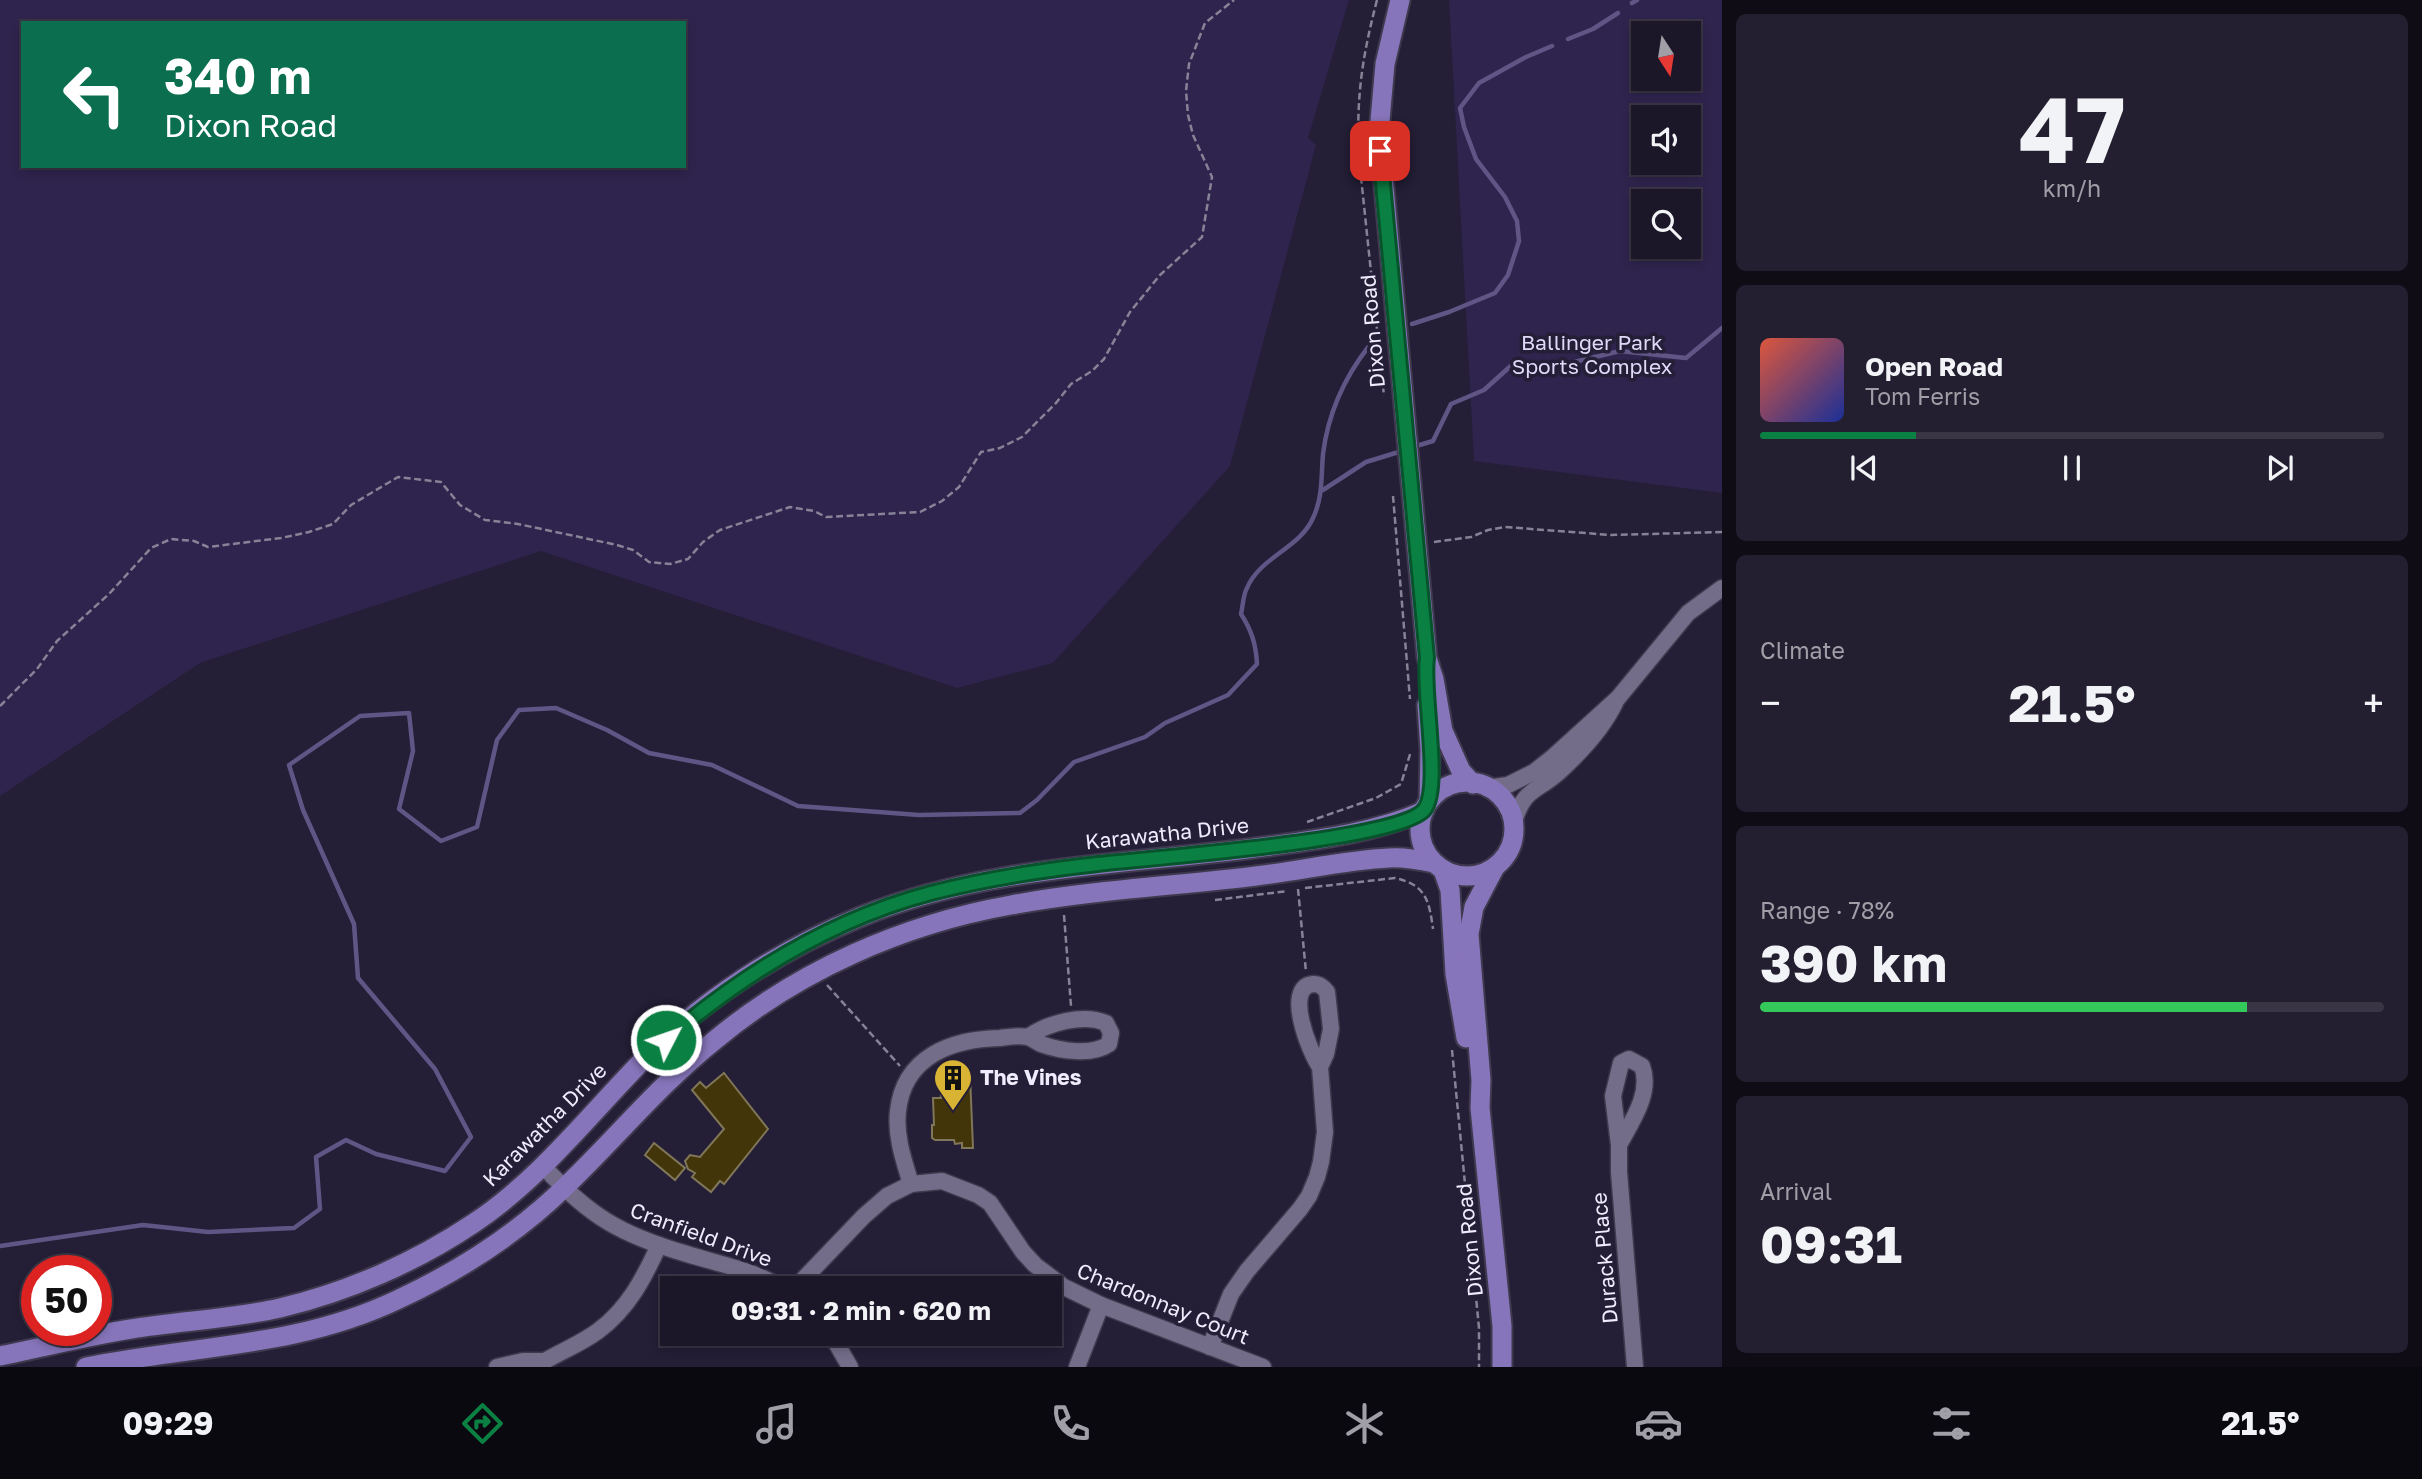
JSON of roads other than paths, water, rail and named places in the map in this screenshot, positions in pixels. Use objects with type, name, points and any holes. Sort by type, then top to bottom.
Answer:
[{"type":"main road","name":"Dixon Road","points":[[1400,0],[1385,64],[1379,132],[1405,429],[1401,487],[1427,658],[1434,679],[1443,732],[1461,771],[1480,786]]},
{"type":"main road","name":"Dixon Road","points":[[1426,806],[1430,750],[1424,676],[1427,658]]},
{"type":"main road","points":[[86,1367],[180,1360],[340,1323],[400,1299],[481,1254],[564,1188],[649,1099],[752,1011],[797,982],[846,957],[900,936],[952,919],[1009,905],[1257,876],[1391,857],[1467,876],[1481,874],[1495,867],[1512,843],[1513,824],[1504,801],[1480,786],[1465,782],[1450,785],[1440,791],[1426,806],[1420,834],[1424,850],[1438,867]]},
{"type":"main road","name":"Karawatha Drive","points":[[0,1356],[97,1335],[280,1308],[369,1279],[425,1253],[475,1223],[543,1166],[647,1056],[703,1008],[780,957],[861,917],[931,893],[965,885],[1097,864],[1230,852],[1383,827],[1426,806]]},
{"type":"main road","name":"Dixon Road","points":[[1438,867],[1450,890],[1457,986],[1469,1061],[1480,1108],[1502,1326],[1502,1367]]},
{"type":"main road","name":"Dixon Road","points":[[1480,1108],[1481,1080],[1469,933],[1474,907],[1495,867]]},
{"type":"street","points":[[1480,786],[1508,785],[1534,772],[1618,698],[1688,613],[1722,588]]},
{"type":"street","points":[[1513,824],[1520,803],[1532,790],[1557,774],[1581,751],[1607,719],[1618,698]]},
{"type":"street","points":[[1210,1347],[1226,1305],[1238,1283],[1300,1209],[1317,1177],[1325,1132],[1320,1067],[1326,1054],[1331,1029],[1328,998],[1324,988],[1312,984],[1301,992],[1301,1013],[1303,1032],[1312,1056],[1320,1067]]},
{"type":"street","points":[[911,1184],[897,1129],[901,1096],[912,1075],[934,1052],[949,1044],[987,1038],[1028,1037]]},
{"type":"street","name":"Durack Place","points":[[1619,1145],[1634,1367]]},
{"type":"street","name":"Cranfield Drive","points":[[543,1166],[598,1217],[627,1233],[759,1276]]},
{"type":"street","name":"Chardonnay Court","points":[[807,1276],[876,1204],[898,1188],[942,1181],[978,1195],[990,1203],[1035,1265],[1064,1287],[1101,1305],[1263,1367]]},
{"type":"street","points":[[497,1367],[523,1361],[542,1364],[598,1331],[620,1311],[637,1290],[659,1245]]},
{"type":"street","points":[[1077,1367],[1101,1305]]},
{"type":"street","points":[[838,1346],[850,1367]]},
{"type":"waterway","points":[[1632,3],[1637,0]]},
{"type":"waterway","points":[[1568,39],[1593,29],[1618,13]]},
{"type":"waterway","points":[[1412,324],[1495,293],[1508,275],[1519,241],[1517,221],[1505,197],[1476,159],[1460,108],[1479,83],[1552,46]]},
{"type":"waterway","points":[[1413,447],[1433,441],[1451,404],[1484,390],[1514,363],[1541,370],[1620,351],[1686,358],[1722,328]]},
{"type":"waterway","points":[[0,1246],[143,1225],[208,1232],[294,1228],[320,1209],[316,1157],[346,1140],[376,1154],[445,1171],[471,1137],[435,1069],[358,978],[354,924],[303,810],[289,765],[360,716],[409,713],[413,751],[399,809],[441,841],[477,827],[497,740],[519,710],[556,708],[607,730],[649,753],[712,765],[798,806],[919,815],[1020,813],[1037,800],[1074,762],[1145,737],[1165,723],[1228,695],[1257,664],[1253,638],[1241,614],[1246,591],[1261,568],[1299,537],[1313,518],[1320,495],[1325,439],[1333,411],[1352,371],[1369,346]]},
{"type":"waterway","points":[[1323,490],[1366,462],[1402,451]]},
{"type":"place","name":"The Vines","points":[[953,1112]]},
{"type":"park label","name":"Ballinger Park Sports Complex","points":[[1592,355]]}]
